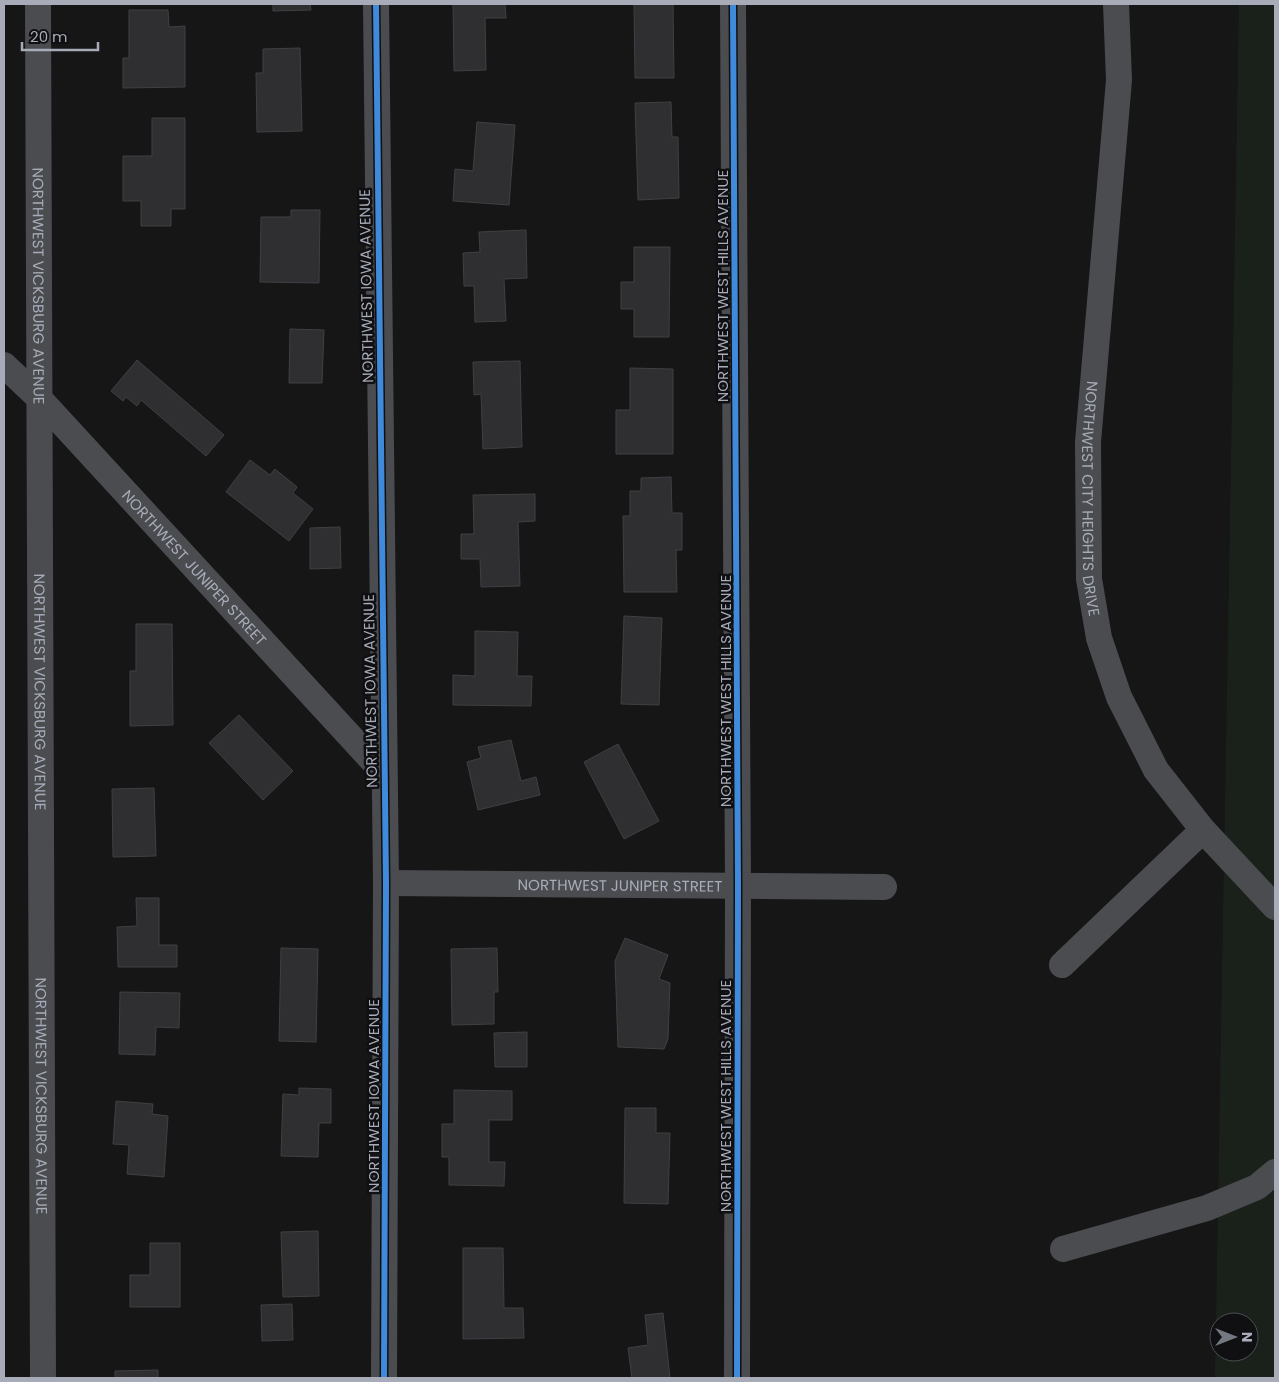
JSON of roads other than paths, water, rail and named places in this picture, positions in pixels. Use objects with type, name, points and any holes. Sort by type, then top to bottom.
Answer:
[{"type":"street","name":"NORTHWEST VICKSBURG AVENUE","points":[[38,4],[43,1378]]},
{"type":"street","name":"NORTHWEST IOWA AVENUE","points":[[376,4],[383,772],[386,883],[384,1378]]},
{"type":"street","name":"NORTHWEST WEST HILLS AVENUE","points":[[732,4],[738,886],[737,1378]]},
{"type":"street","name":"NORTHWEST CITY HEIGHTS DRIVE","points":[[1116,4],[1119,80],[1088,442],[1089,579],[1099,638],[1119,697],[1156,770],[1203,830],[1275,907]]},
{"type":"street","name":"NORTHWEST JUNIPER STREET","points":[[4,365],[38,397],[383,772]]},
{"type":"street","points":[[1062,965],[1203,830]]},
{"type":"street","name":"NORTHWEST JUNIPER STREET","points":[[386,883],[884,887]]},
{"type":"street","points":[[1063,1250],[1207,1208],[1257,1187],[1275,1172]]}]
